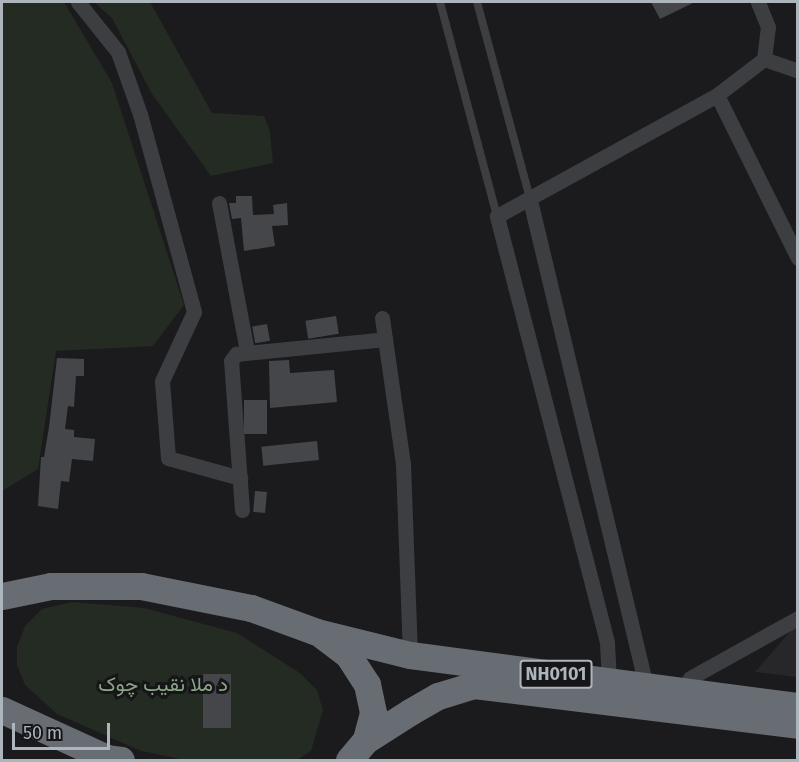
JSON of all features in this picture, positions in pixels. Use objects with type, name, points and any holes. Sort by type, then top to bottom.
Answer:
[{"type":"highway","name":"NH0101","points":[[2,596],[51,586],[141,586],[251,608],[317,632],[410,655],[609,681],[646,697],[684,690],[798,706]]},
{"type":"highway","name":"NH0101","points":[[317,632],[348,656],[367,684],[373,713],[354,755]]},
{"type":"highway","name":"NH0101","points":[[354,755],[438,696],[474,685],[646,697],[798,724]]},
{"type":"highway","points":[[2,710],[113,760]]},
{"type":"street","points":[[78,2],[118,52],[140,114],[194,312],[162,381],[168,458],[240,478]]},
{"type":"street","points":[[609,681],[607,642],[497,216],[530,200],[717,95],[764,59],[768,27],[758,2]]},
{"type":"street","points":[[764,59],[798,71]]},
{"type":"street","points":[[717,95],[798,258]]},
{"type":"street","points":[[530,200],[646,697]]},
{"type":"street","points":[[219,202],[247,351]]},
{"type":"street","points":[[382,318],[403,464],[410,655]]},
{"type":"street","points":[[242,510],[231,362],[236,354],[247,351],[385,339]]},
{"type":"street","points":[[684,690],[690,678],[798,618]]},
{"type":"lane","points":[[440,2],[497,216]]},
{"type":"lane","points":[[477,2],[530,200]]},
{"type":"shaded area","points":[[797,625],[797,677],[755,672],[795,626]]},
{"type":"green space","points":[[2,2],[64,2],[112,83],[184,305],[153,346],[56,351],[38,469],[2,491]]},
{"type":"green space","points":[[94,2],[150,2],[212,113],[264,116],[270,131],[273,163],[211,176],[152,94],[112,18]]},
{"type":"green space","name":"د ملا نقيب چوک","points":[[72,602],[144,608],[237,633],[300,673],[317,690],[323,710],[311,751],[297,760],[185,760],[141,751],[57,714],[25,685],[17,665],[17,647],[25,626],[42,609]]},
{"type":"building","points":[[651,2],[695,2],[660,19]]},
{"type":"building","points":[[236,196],[252,196],[253,215],[274,214],[273,205],[287,203],[288,225],[272,226],[275,246],[244,251],[241,218],[232,219],[229,203],[236,203]]},
{"type":"building","points":[[336,316],[339,334],[308,339],[305,321]]},
{"type":"building","points":[[267,324],[270,341],[255,343],[252,327]]},
{"type":"building","points":[[57,358],[84,359],[84,376],[76,376],[74,407],[68,406],[65,429],[74,430],[74,437],[95,439],[93,461],[72,459],[69,482],[61,481],[58,509],[38,506],[41,457],[44,457],[49,427]]},
{"type":"building","points":[[289,360],[290,373],[334,370],[337,402],[270,408],[269,361]]},
{"type":"building","points":[[244,400],[267,400],[267,434],[244,434]]},
{"type":"building","points":[[317,441],[319,460],[263,466],[261,447]]},
{"type":"building","points":[[255,491],[267,492],[265,513],[253,512]]},
{"type":"building","points":[[203,674],[231,674],[231,728],[203,728]]}]
